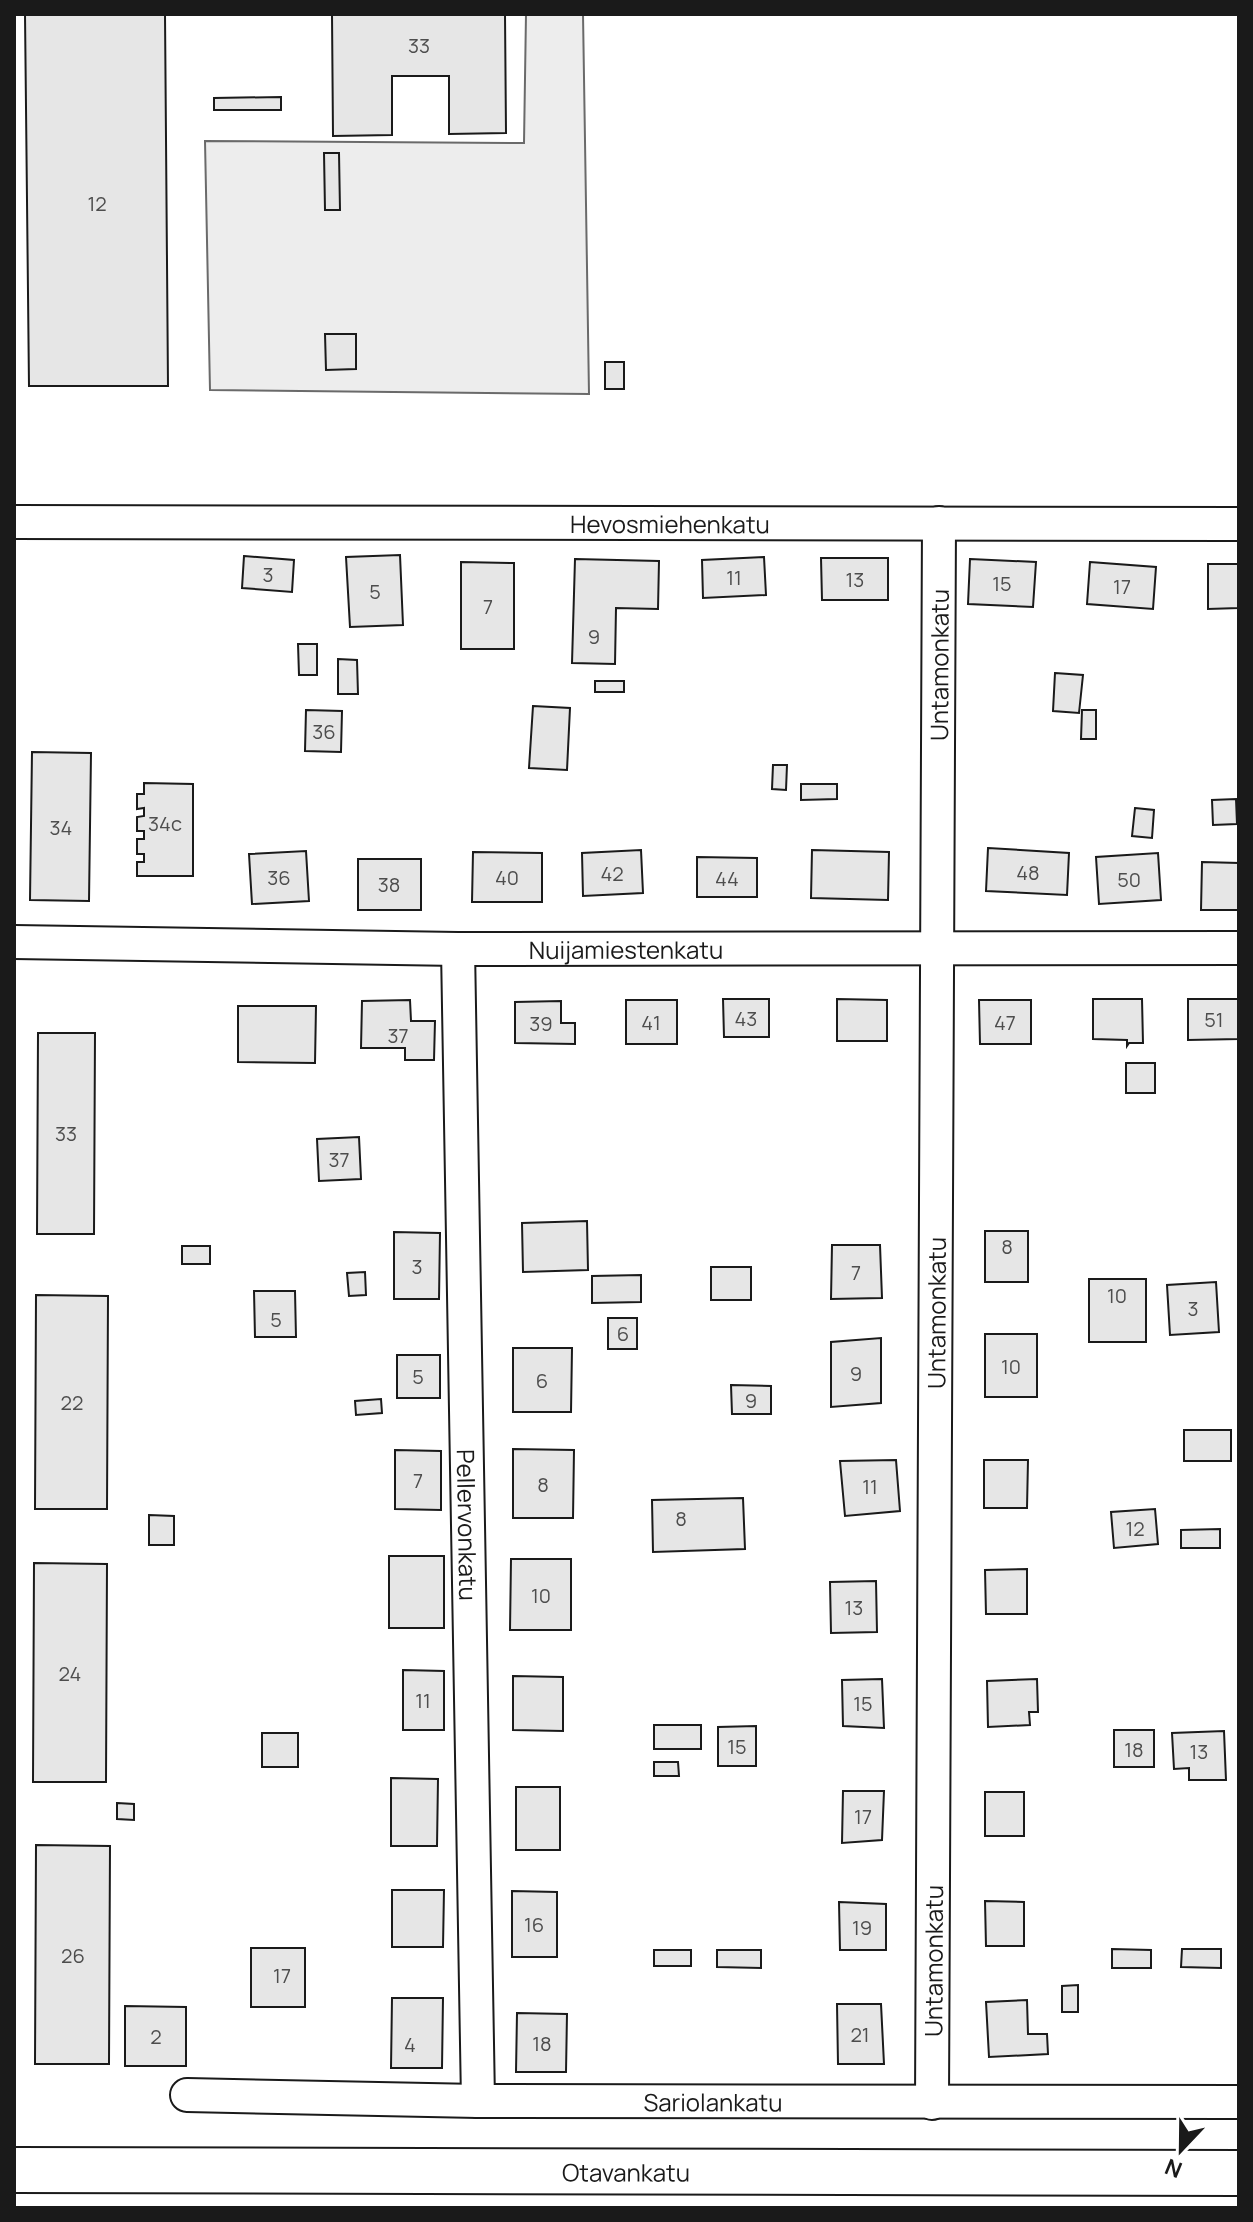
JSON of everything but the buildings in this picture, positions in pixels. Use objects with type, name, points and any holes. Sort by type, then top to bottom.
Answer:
[{"type":"main road","name":"Otavankatu","points":[[14,2170],[1239,2173]]},
{"type":"street","name":"Hevosmiehenkatu","points":[[14,522],[1239,524]]},
{"type":"street","name":"Untamonkatu","points":[[932,2103],[939,523]]},
{"type":"street","name":"Nuijamiestenkatu","points":[[14,942],[458,949],[1239,948]]},
{"type":"street","name":"Pellervonkatu","points":[[458,949],[478,2101]]},
{"type":"street","name":"Sariolankatu","points":[[187,2095],[478,2101],[1239,2102]]},
{"type":"shaded area","points":[[526,14],[583,14],[589,394],[210,390],[205,141],[524,143]]}]
